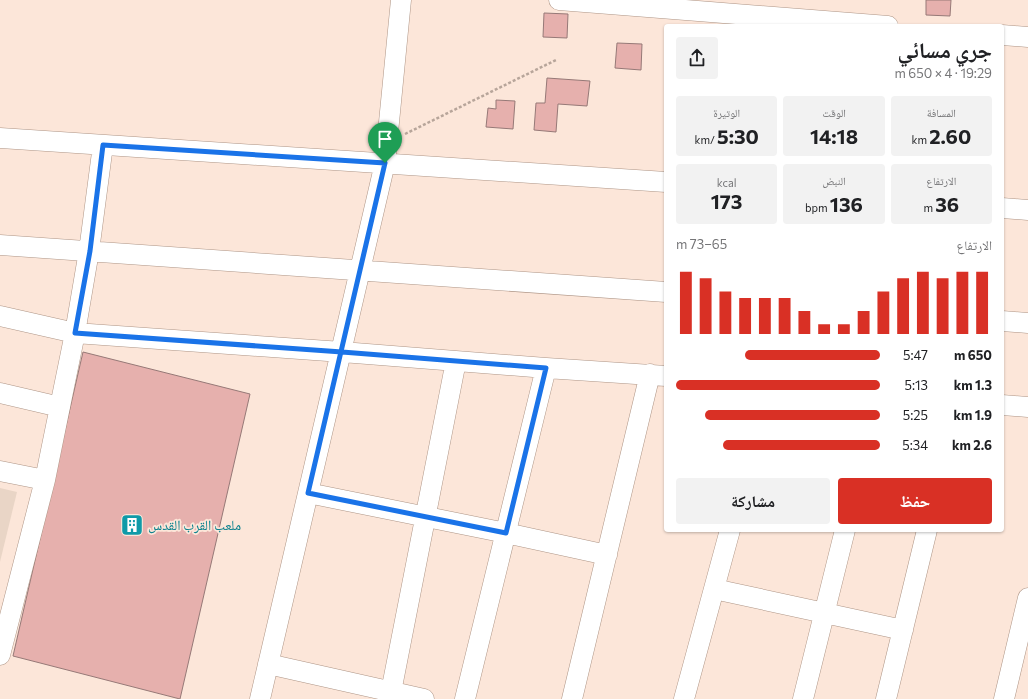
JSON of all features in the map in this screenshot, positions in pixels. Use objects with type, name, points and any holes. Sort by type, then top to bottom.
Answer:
[{"type":"street","points":[[260,699],[385,163],[401,0]]},
{"type":"street","points":[[559,0],[863,24]]},
{"type":"street","points":[[1004,35],[1028,37]]},
{"type":"street","points":[[0,138],[664,182]]},
{"type":"street","points":[[0,655],[45,480],[75,333],[90,251],[103,145]]},
{"type":"street","points":[[1004,208],[1028,210]]},
{"type":"street","points":[[0,245],[664,292]]},
{"type":"street","points":[[0,316],[75,333],[658,375],[606,555],[572,699]]},
{"type":"street","points":[[1004,321],[1028,323]]},
{"type":"street","points":[[391,692],[456,361]]},
{"type":"street","points":[[465,699],[546,368]]},
{"type":"street","points":[[0,392],[60,407]]},
{"type":"street","points":[[1004,405],[1028,407]]},
{"type":"street","points":[[0,471],[45,480]]},
{"type":"street","points":[[308,493],[426,516],[606,555]]},
{"type":"street","points":[[684,699],[729,532]]},
{"type":"street","points":[[803,699],[845,532]]},
{"type":"street","points":[[886,699],[927,532]]},
{"type":"street","points":[[714,589],[903,630]]},
{"type":"street","points":[[1004,699],[1028,598]]},
{"type":"street","points":[[268,664],[424,699]]},
{"type":"path","points":[[387,142],[556,60]]},
{"type":"shaded area","points":[[0,488],[17,492],[0,562]]},
{"type":"building","points":[[926,0],[951,0],[950,16],[926,15]]},
{"type":"building","points":[[544,13],[568,14],[567,38],[543,37]]},
{"type":"building","points":[[617,43],[642,44],[641,70],[615,68]]},
{"type":"building","points":[[547,78],[590,81],[587,106],[558,104],[556,132],[534,130],[536,103],[545,103]]},
{"type":"building","points":[[496,100],[515,101],[513,129],[486,127],[488,108],[496,109]]},
{"type":"building","name":"ملعب القرب القدس","points":[[83,352],[250,394],[180,699],[13,656]]},
{"type":"place","name":"ملعب القرب القدس","points":[[132,525]]},
{"type":"route","points":[[385,163],[103,145],[90,251],[75,333],[342,352],[546,368],[506,533],[308,493],[342,352],[385,163]]}]
